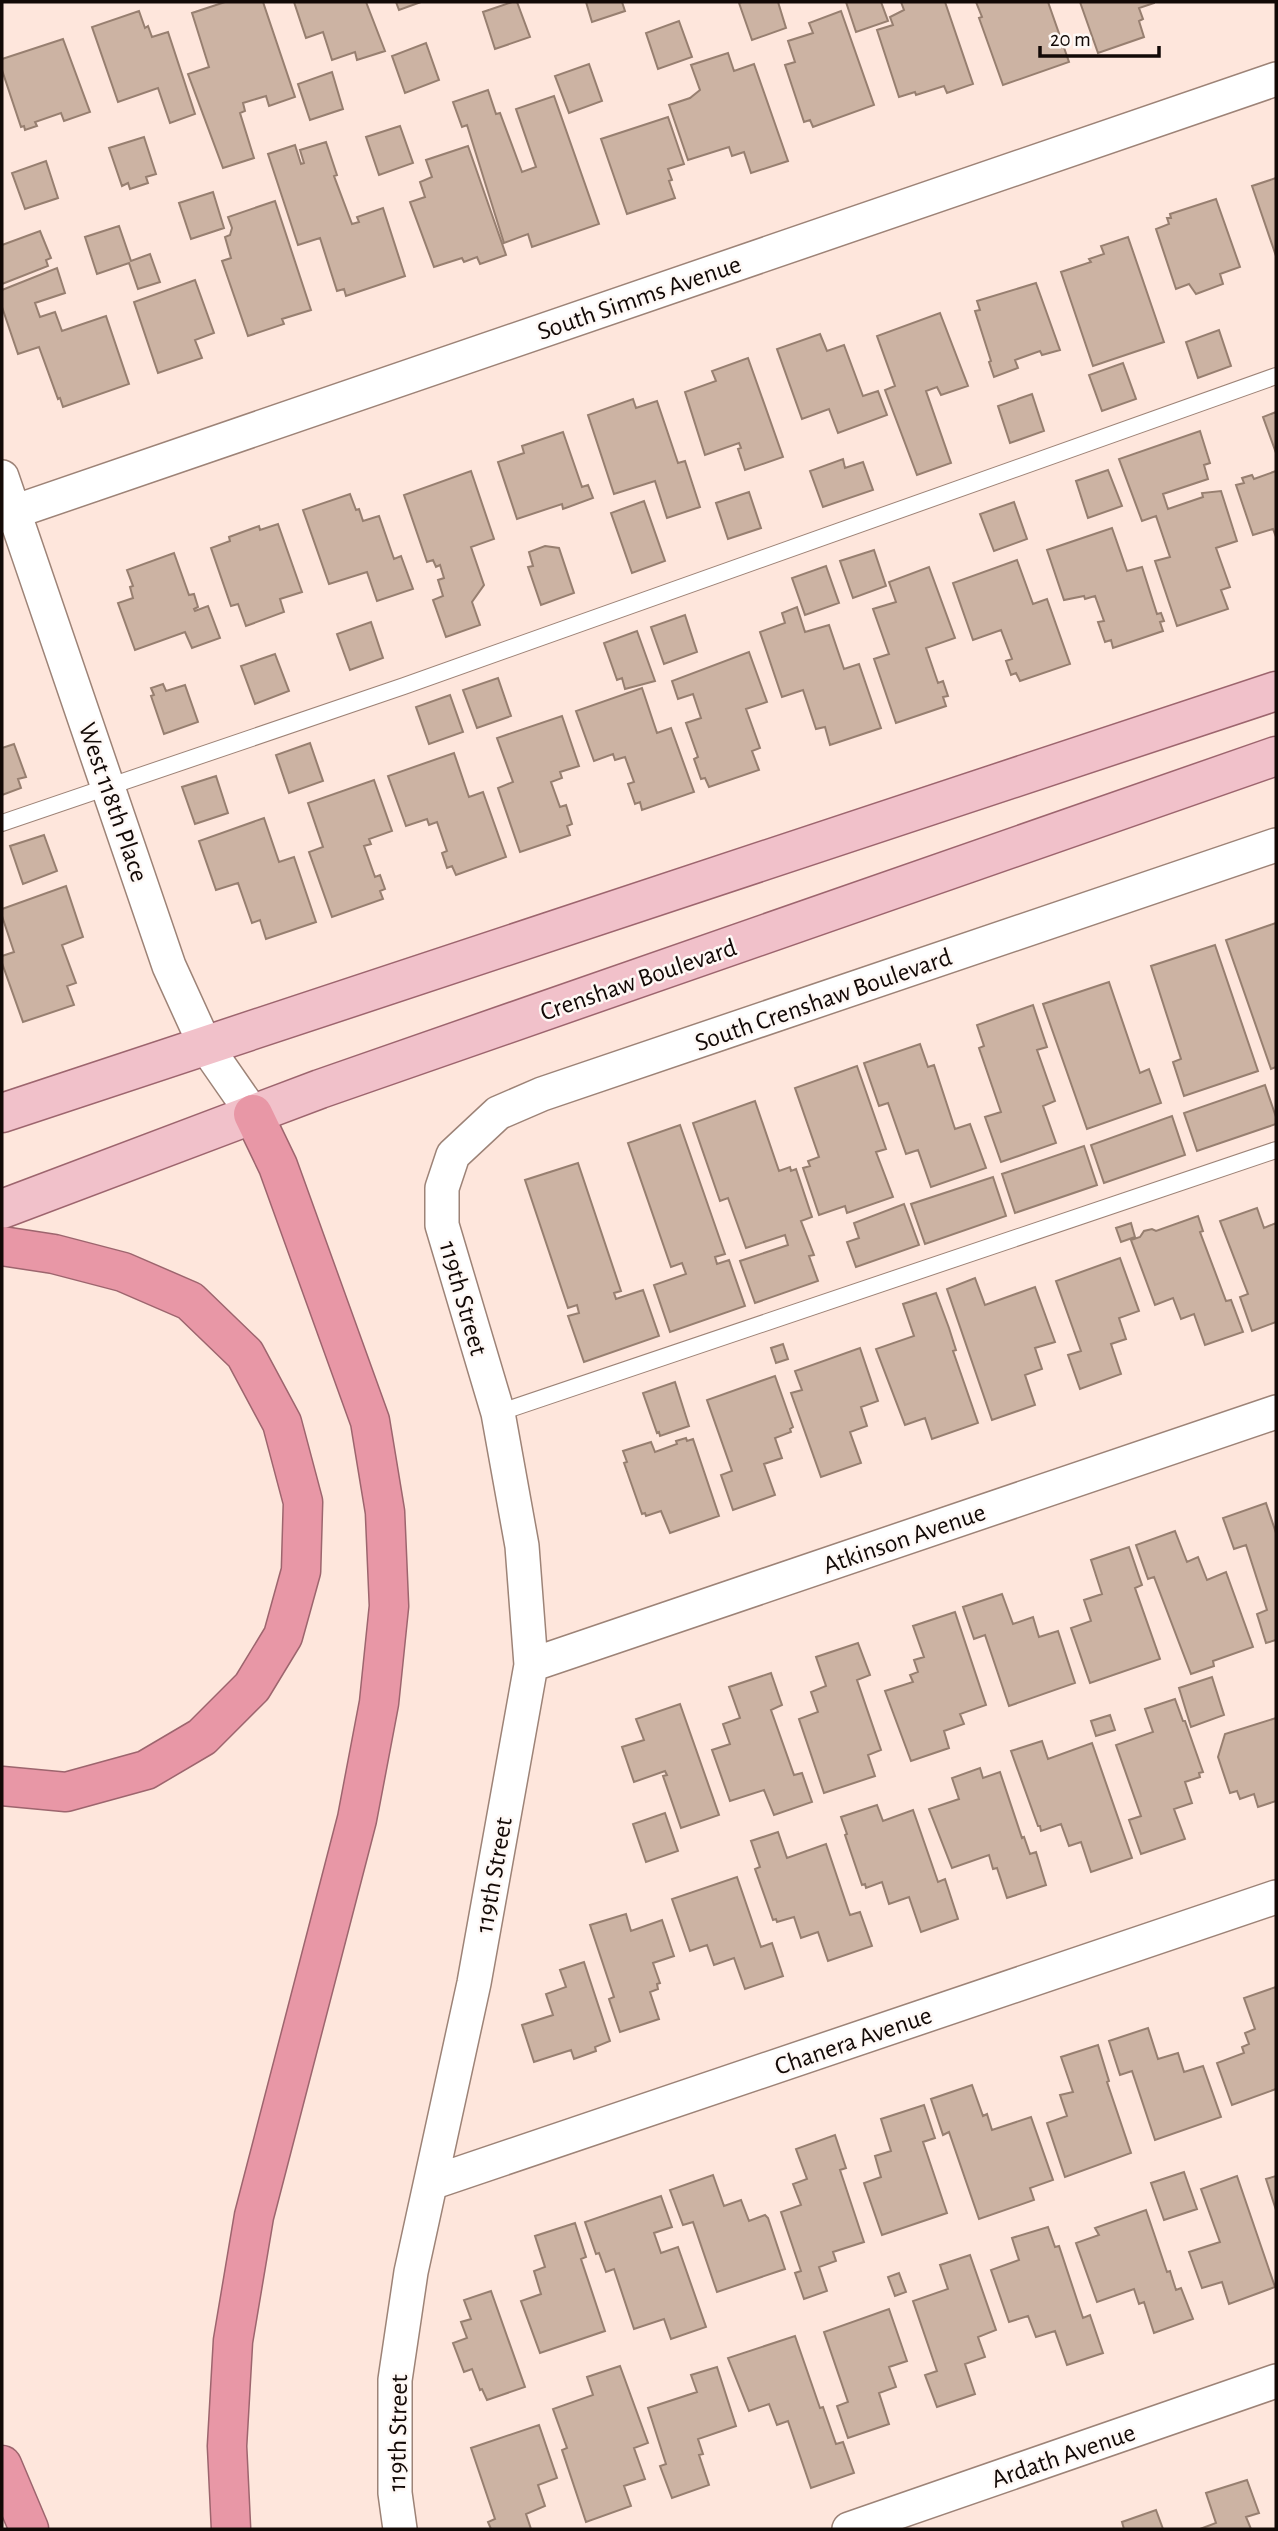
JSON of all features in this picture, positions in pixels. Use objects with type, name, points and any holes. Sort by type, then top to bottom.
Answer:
[{"type":"highway","points":[[231,2529],[227,2446],[233,2341],[254,2216],[357,1819],[379,1703],[389,1606],[385,1512],[370,1421],[278,1166],[253,1114]]},
{"type":"highway","points":[[2,1246],[54,1254],[123,1272],[190,1301],[245,1354],[282,1423],[303,1502],[301,1571],[283,1636],[252,1687],[202,1737],[146,1770],[66,1792],[2,1786]]},
{"type":"highway","points":[[2,2465],[29,2529]]},
{"type":"main road","points":[[2,1113],[1276,691]]},
{"type":"main road","name":"Crenshaw Boulevard","points":[[2,1209],[253,1114],[1276,756]]},
{"type":"street","name":"South Simms Avenue","points":[[8,514],[1276,79]]},
{"type":"street","name":"West 118th Place","points":[[2,477],[8,514],[110,787],[169,966],[205,1045],[253,1114]]},
{"type":"street","name":"South Crenshaw Boulevard","points":[[442,1226],[442,1188],[453,1155],[498,1113],[542,1094],[1276,845]]},
{"type":"street","name":"119th Street","points":[[400,2529],[395,2493],[395,2380],[411,2273],[474,1983],[531,1665],[522,1546],[498,1413],[442,1226]]},
{"type":"street","name":"Atkinson Avenue","points":[[531,1665],[1276,1412]]},
{"type":"street","name":"Chanera Avenue","points":[[431,2183],[1276,1897]]},
{"type":"street","name":"Ardath Avenue","points":[[849,2529],[1276,2381]]},
{"type":"lane","points":[[2,823],[404,686],[1276,376]]},
{"type":"lane","points":[[498,1413],[1276,1150]]},
{"type":"building","points":[[225,2],[263,2],[295,97],[269,106],[266,96],[243,103],[245,111],[240,113],[254,158],[223,168],[188,74],[209,67],[192,13]]},
{"type":"building","points":[[294,2],[366,2],[385,51],[357,60],[355,52],[332,60],[323,32],[306,38]]},
{"type":"building","points":[[396,2],[421,2],[399,10]]},
{"type":"building","points":[[517,2],[530,37],[495,49],[483,12]]},
{"type":"building","points":[[586,2],[622,2],[625,11],[592,22]]},
{"type":"building","points":[[778,2],[786,28],[752,40],[739,3]]},
{"type":"building","points":[[846,2],[881,2],[888,21],[856,32]]},
{"type":"building","points":[[901,2],[945,2],[973,84],[947,93],[944,86],[899,97],[877,30],[893,25],[890,17],[904,10]]},
{"type":"building","points":[[976,2],[1048,2],[1069,62],[1003,85]]},
{"type":"building","points":[[1080,2],[1154,3],[1139,8],[1143,19],[1139,21],[1144,37],[1098,53]]},
{"type":"building","points":[[139,11],[145,28],[148,26],[152,37],[168,32],[195,114],[170,123],[158,88],[118,102],[92,27]]},
{"type":"building","points":[[841,11],[874,105],[813,127],[810,120],[804,122],[785,65],[795,62],[788,41],[813,33],[809,23]]},
{"type":"building","points":[[679,21],[692,57],[658,69],[646,33]]},
{"type":"building","points":[[63,39],[90,112],[64,121],[61,113],[35,122],[37,126],[25,130],[24,126],[21,127],[2,70],[2,59]]},
{"type":"building","points":[[426,43],[439,80],[405,93],[392,56]]},
{"type":"building","points":[[728,53],[734,71],[754,64],[788,161],[751,173],[744,152],[732,156],[729,147],[688,160],[669,105],[690,98],[700,90],[691,65]]},
{"type":"building","points":[[589,64],[602,101],[569,113],[555,76]]},
{"type":"building","points":[[332,72],[343,109],[310,120],[298,84]]},
{"type":"building","points":[[488,90],[496,114],[500,113],[522,172],[536,167],[516,109],[554,96],[599,224],[532,247],[528,234],[504,243],[467,125],[462,127],[453,102]]},
{"type":"building","points":[[668,117],[684,164],[668,169],[675,198],[627,214],[601,139]]},
{"type":"building","points":[[400,126],[413,163],[379,175],[366,137]]},
{"type":"building","points":[[144,137],[156,174],[146,177],[148,183],[130,189],[128,183],[122,186],[109,148]]},
{"type":"building","points":[[326,142],[337,175],[334,176],[352,224],[359,222],[357,217],[383,208],[405,276],[346,296],[344,289],[337,291],[320,238],[298,245],[268,154],[295,145],[301,164],[304,163],[300,150]]},
{"type":"building","points":[[468,146],[506,255],[480,264],[477,257],[464,262],[462,258],[434,267],[410,202],[425,197],[420,182],[432,177],[426,160]]},
{"type":"building","points":[[46,161],[58,198],[25,209],[12,173]]},
{"type":"building","points":[[1276,178],[1276,256],[1252,186]]},
{"type":"building","points":[[213,192],[224,228],[191,239],[179,203]]},
{"type":"building","points":[[1216,199],[1240,267],[1220,274],[1223,284],[1196,294],[1189,284],[1176,289],[1156,229],[1169,224],[1167,218],[1171,218],[1170,214]]},
{"type":"building","points":[[275,201],[311,310],[282,319],[284,324],[248,336],[222,261],[231,258],[225,237],[230,235],[232,228],[228,217]]},
{"type":"building","points":[[119,226],[131,261],[150,254],[160,282],[138,289],[129,263],[97,274],[85,237]]},
{"type":"building","points":[[40,231],[51,258],[46,260],[48,266],[2,284],[2,245]]},
{"type":"building","points":[[1128,237],[1164,342],[1093,366],[1061,272],[1091,262],[1089,259],[1104,254],[1101,246]]},
{"type":"building","points":[[57,268],[65,293],[35,303],[40,317],[55,312],[62,331],[106,316],[129,384],[63,407],[39,347],[18,354],[2,307],[2,290]]},
{"type":"building","points":[[195,280],[214,333],[195,340],[202,358],[158,373],[134,302]]},
{"type":"building","points":[[1036,283],[1060,350],[1042,355],[1040,351],[1015,360],[1018,368],[994,377],[975,311],[980,310],[977,301]]},
{"type":"building","points":[[940,313],[968,386],[941,395],[937,387],[926,391],[951,463],[917,475],[885,390],[895,386],[877,336]]},
{"type":"building","points":[[1219,330],[1231,366],[1198,378],[1186,342]]},
{"type":"building","points":[[820,334],[827,351],[844,345],[863,396],[878,391],[887,415],[838,433],[829,409],[802,419],[777,349]]},
{"type":"building","points":[[748,358],[783,457],[745,470],[738,449],[741,448],[739,443],[705,455],[685,392],[716,381],[712,371]]},
{"type":"building","points":[[1123,363],[1136,399],[1102,411],[1089,375]]},
{"type":"building","points":[[1032,394],[1044,431],[1010,443],[998,406]]},
{"type":"building","points":[[633,399],[636,408],[657,401],[678,463],[685,461],[700,507],[667,518],[655,481],[614,494],[588,415]]},
{"type":"building","points":[[1276,412],[1276,453],[1263,417]]},
{"type":"building","points":[[1200,431],[1210,463],[1204,465],[1208,479],[1163,494],[1168,509],[1203,497],[1202,493],[1221,491],[1237,541],[1216,548],[1230,587],[1221,590],[1228,609],[1177,626],[1155,561],[1170,557],[1156,516],[1142,521],[1119,459]]},
{"type":"building","points":[[563,432],[582,487],[588,485],[593,498],[563,509],[562,504],[517,519],[498,462],[524,453],[522,446]]},
{"type":"building","points":[[843,459],[845,468],[863,462],[873,490],[823,507],[810,471]]},
{"type":"building","points":[[1108,470],[1122,506],[1088,518],[1076,481]]},
{"type":"building","points":[[471,471],[494,539],[471,547],[484,585],[472,602],[480,625],[446,637],[433,600],[443,596],[438,580],[444,578],[440,565],[436,567],[433,560],[427,562],[404,495]]},
{"type":"building","points":[[1276,471],[1276,537],[1273,529],[1253,535],[1236,485],[1244,483],[1242,478],[1252,475],[1254,479]]},
{"type":"building","points":[[749,492],[761,528],[728,539],[716,503]]},
{"type":"building","points":[[350,494],[363,521],[379,516],[394,559],[401,556],[413,589],[377,601],[367,572],[329,584],[303,510]]},
{"type":"building","points":[[644,501],[665,561],[632,573],[611,513]]},
{"type":"building","points":[[1014,502],[1027,539],[994,551],[980,514]]},
{"type":"building","points":[[278,524],[302,592],[280,599],[284,612],[246,626],[238,604],[231,606],[211,548],[230,541],[229,537],[259,526],[260,530]]},
{"type":"building","points":[[1112,528],[1127,571],[1142,567],[1157,614],[1161,613],[1164,621],[1160,622],[1163,631],[1113,648],[1111,640],[1105,642],[1098,622],[1104,621],[1095,596],[1064,600],[1047,550]]},
{"type":"building","points":[[545,546],[559,548],[574,593],[541,605],[528,567],[533,566],[529,552]]},
{"type":"building","points":[[874,550],[886,586],[853,598],[840,561]]},
{"type":"building","points":[[174,553],[189,595],[194,594],[198,607],[195,611],[208,606],[220,638],[192,648],[185,632],[135,650],[118,603],[133,598],[130,587],[133,586],[127,570]]},
{"type":"building","points":[[1017,560],[1033,604],[1047,599],[1070,664],[1020,681],[1016,673],[1011,675],[1006,661],[1012,659],[1001,630],[973,640],[953,583]]},
{"type":"building","points":[[826,566],[839,603],[805,615],[792,578]]},
{"type":"building","points":[[929,567],[955,638],[926,648],[938,683],[943,681],[948,696],[943,697],[946,706],[896,723],[874,659],[889,654],[873,609],[896,602],[889,582]]},
{"type":"building","points":[[797,607],[805,632],[829,625],[844,669],[859,664],[881,728],[830,745],[825,727],[816,729],[803,690],[782,697],[760,632],[785,623],[782,613]]},
{"type":"building","points":[[685,615],[697,652],[664,664],[651,627]]},
{"type":"building","points":[[371,622],[383,658],[350,670],[337,634]]},
{"type":"building","points":[[637,631],[655,681],[625,689],[622,678],[617,680],[604,643]]},
{"type":"building","points":[[749,652],[767,702],[746,709],[760,748],[752,751],[759,770],[709,787],[705,778],[701,779],[694,759],[698,757],[686,723],[701,718],[693,694],[678,699],[672,681]]},
{"type":"building","points":[[275,654],[289,691],[255,704],[241,666]]},
{"type":"building","points":[[498,678],[511,716],[477,728],[463,690]]},
{"type":"building","points":[[163,684],[166,691],[185,685],[198,722],[164,734],[151,696],[154,695],[151,688]]},
{"type":"building","points":[[642,688],[657,733],[671,728],[694,792],[642,810],[640,802],[635,804],[628,784],[634,782],[625,757],[615,760],[613,754],[594,761],[576,711]]},
{"type":"building","points":[[450,695],[463,732],[429,744],[416,707]]},
{"type":"building","points":[[562,716],[579,766],[560,772],[562,778],[551,782],[560,807],[566,805],[572,824],[567,826],[570,835],[520,852],[498,788],[513,782],[497,738]]},
{"type":"building","points":[[310,743],[323,781],[289,793],[276,755]]},
{"type":"building","points":[[14,744],[26,777],[18,779],[21,788],[2,795],[2,748]]},
{"type":"building","points":[[454,753],[469,797],[483,792],[506,857],[456,875],[452,866],[447,868],[442,853],[447,851],[437,822],[429,825],[427,819],[406,826],[388,776]]},
{"type":"building","points":[[216,776],[228,813],[195,824],[182,787]]},
{"type":"building","points":[[374,780],[392,831],[369,839],[371,844],[364,846],[375,877],[380,875],[385,889],[380,891],[383,899],[332,917],[309,852],[323,847],[308,803]]},
{"type":"building","points":[[264,818],[279,862],[294,857],[316,922],[266,939],[260,920],[252,923],[238,883],[216,890],[199,841]]},
{"type":"building","points":[[44,835],[57,871],[23,884],[10,846]]},
{"type":"building","points":[[66,886],[83,937],[62,945],[76,983],[67,986],[74,1005],[23,1022],[2,963],[2,956],[14,952],[2,909]]},
{"type":"building","points":[[1276,923],[1276,1067],[1271,1069],[1226,940]]},
{"type":"building","points":[[1215,945],[1258,1071],[1184,1096],[1173,1062],[1181,1059],[1151,966]]},
{"type":"building","points":[[1109,982],[1140,1073],[1149,1069],[1161,1103],[1087,1129],[1043,1004]]},
{"type":"building","points":[[1033,1005],[1047,1047],[1037,1050],[1055,1101],[1043,1106],[1056,1143],[1001,1162],[985,1117],[1001,1112],[979,1048],[984,1046],[977,1025]]},
{"type":"building","points":[[920,1044],[928,1067],[934,1065],[955,1129],[970,1124],[986,1168],[931,1187],[918,1150],[906,1154],[888,1103],[879,1106],[864,1063]]},
{"type":"building","points":[[857,1066],[886,1149],[876,1152],[893,1197],[847,1213],[845,1206],[819,1215],[803,1168],[810,1166],[808,1161],[819,1157],[795,1088]]},
{"type":"building","points":[[1265,1085],[1276,1124],[1197,1151],[1184,1113]]},
{"type":"building","points":[[755,1101],[779,1171],[790,1167],[791,1171],[796,1169],[812,1217],[801,1221],[814,1255],[809,1256],[818,1281],[755,1303],[740,1261],[788,1245],[785,1235],[746,1248],[728,1198],[720,1201],[693,1123]]},
{"type":"building","points":[[1172,1116],[1185,1155],[1104,1183],[1091,1145]]},
{"type":"building","points":[[680,1125],[725,1254],[715,1257],[717,1264],[729,1260],[745,1306],[670,1332],[654,1285],[686,1274],[682,1263],[671,1267],[628,1143]]},
{"type":"building","points":[[1084,1146],[1097,1185],[1015,1213],[1002,1174]]},
{"type":"building","points":[[578,1163],[621,1291],[614,1293],[616,1299],[643,1290],[659,1336],[584,1362],[568,1316],[579,1313],[577,1305],[568,1308],[525,1180]]},
{"type":"building","points":[[993,1177],[1006,1216],[925,1244],[911,1204]]},
{"type":"building","points":[[904,1204],[919,1245],[856,1267],[847,1242],[859,1238],[854,1223]]},
{"type":"building","points":[[1257,1208],[1264,1228],[1276,1223],[1276,1322],[1252,1331],[1240,1297],[1248,1294],[1220,1221]]},
{"type":"building","points":[[1198,1216],[1203,1231],[1200,1232],[1226,1301],[1231,1300],[1243,1332],[1205,1345],[1194,1314],[1181,1319],[1173,1298],[1155,1305],[1131,1240],[1140,1237],[1144,1231],[1156,1231]]},
{"type":"building","points":[[1131,1223],[1135,1237],[1121,1242],[1116,1228]]},
{"type":"building","points":[[1120,1258],[1139,1311],[1119,1318],[1126,1339],[1111,1344],[1121,1374],[1080,1389],[1068,1355],[1081,1351],[1056,1281]]},
{"type":"building","points":[[975,1278],[985,1305],[1035,1287],[1055,1342],[1035,1348],[1042,1369],[1025,1375],[1035,1405],[992,1420],[947,1289]]},
{"type":"building","points":[[936,1293],[978,1423],[932,1439],[925,1418],[905,1425],[876,1349],[914,1336],[903,1304]]},
{"type":"building","points":[[783,1344],[788,1359],[776,1363],[771,1348]]},
{"type":"building","points":[[860,1348],[878,1401],[861,1407],[867,1426],[850,1432],[861,1463],[821,1477],[791,1393],[802,1390],[795,1371]]},
{"type":"building","points":[[775,1376],[793,1427],[791,1432],[775,1438],[782,1458],[764,1464],[775,1495],[733,1510],[721,1475],[732,1471],[707,1400]]},
{"type":"building","points":[[675,1382],[689,1426],[660,1436],[643,1393]]},
{"type":"building","points":[[686,1438],[687,1441],[693,1439],[719,1516],[670,1533],[661,1511],[646,1516],[645,1513],[642,1514],[624,1463],[627,1462],[623,1451],[651,1442],[655,1452]]},
{"type":"building","points":[[1266,1503],[1276,1533],[1276,1640],[1266,1643],[1257,1614],[1267,1610],[1246,1545],[1234,1549],[1223,1518]]},
{"type":"building","points":[[1175,1531],[1187,1562],[1198,1557],[1207,1580],[1226,1572],[1253,1647],[1213,1661],[1214,1666],[1191,1674],[1154,1577],[1148,1579],[1136,1545]]},
{"type":"building","points":[[1129,1547],[1142,1585],[1135,1588],[1160,1659],[1090,1683],[1071,1628],[1091,1621],[1084,1600],[1102,1594],[1091,1560]]},
{"type":"building","points":[[1002,1594],[1013,1624],[1033,1617],[1039,1637],[1058,1631],[1075,1683],[1009,1706],[985,1635],[974,1639],[963,1607]]},
{"type":"building","points":[[955,1612],[986,1705],[960,1714],[964,1724],[944,1731],[949,1748],[911,1761],[885,1691],[913,1682],[910,1675],[918,1672],[914,1660],[924,1657],[913,1626]]},
{"type":"building","points":[[858,1643],[870,1675],[857,1680],[881,1750],[868,1755],[875,1776],[824,1793],[799,1719],[818,1712],[811,1692],[826,1686],[816,1657]]},
{"type":"building","points":[[771,1673],[782,1705],[771,1710],[794,1775],[802,1773],[812,1802],[774,1815],[764,1790],[730,1801],[712,1750],[730,1744],[723,1724],[740,1718],[729,1687]]},
{"type":"building","points":[[1212,1677],[1224,1715],[1191,1727],[1179,1688]]},
{"type":"building","points":[[1175,1699],[1203,1772],[1199,1773],[1200,1777],[1185,1782],[1192,1803],[1174,1809],[1185,1839],[1141,1854],[1129,1820],[1141,1816],[1116,1745],[1153,1732],[1145,1709]]},
{"type":"building","points":[[680,1704],[719,1815],[681,1828],[663,1776],[667,1775],[665,1771],[634,1782],[622,1747],[644,1740],[636,1719]]},
{"type":"building","points":[[1110,1715],[1115,1730],[1096,1736],[1091,1721]]},
{"type":"building","points":[[1276,1718],[1276,1801],[1258,1807],[1254,1794],[1240,1799],[1237,1791],[1230,1793],[1218,1757],[1225,1734]]},
{"type":"building","points":[[1042,1741],[1048,1759],[1092,1743],[1132,1858],[1091,1872],[1081,1842],[1069,1846],[1061,1824],[1041,1831],[1011,1751]]},
{"type":"building","points":[[980,1768],[983,1778],[1000,1772],[1022,1838],[1024,1837],[1030,1854],[1036,1852],[1046,1885],[1007,1898],[997,1868],[993,1869],[989,1855],[952,1868],[929,1809],[959,1799],[952,1778]]},
{"type":"building","points":[[877,1805],[883,1821],[913,1810],[938,1882],[945,1879],[958,1919],[921,1932],[909,1897],[889,1904],[882,1882],[866,1888],[865,1884],[862,1885],[841,1817]]},
{"type":"building","points":[[665,1813],[678,1851],[646,1862],[633,1824]]},
{"type":"building","points":[[778,1832],[787,1858],[826,1844],[850,1915],[860,1912],[872,1946],[828,1961],[818,1932],[801,1938],[794,1917],[777,1922],[776,1919],[773,1920],[755,1869],[760,1867],[751,1841]]},
{"type":"building","points":[[737,1877],[761,1947],[772,1943],[783,1976],[745,1989],[734,1958],[714,1965],[707,1945],[690,1951],[672,1899]]},
{"type":"building","points":[[626,1914],[631,1931],[662,1920],[674,1956],[653,1963],[660,1983],[657,1984],[658,1989],[650,1992],[659,2019],[620,2032],[609,1999],[614,1997],[590,1925]]},
{"type":"building","points":[[584,1962],[610,2041],[595,2047],[596,2051],[574,2059],[571,2050],[534,2062],[522,2025],[553,2015],[546,1994],[566,1987],[560,1970]]},
{"type":"building","points":[[1276,1987],[1276,2089],[1232,2105],[1217,2063],[1244,2053],[1242,2047],[1249,2044],[1245,2033],[1255,2029],[1244,1998]]},
{"type":"building","points":[[1148,2028],[1158,2059],[1178,2053],[1184,2072],[1203,2066],[1221,2117],[1155,2140],[1132,2071],[1120,2075],[1109,2041]]},
{"type":"building","points":[[1098,2045],[1109,2081],[1107,2082],[1131,2153],[1065,2177],[1047,2123],[1067,2116],[1060,2095],[1073,2092],[1061,2057]]},
{"type":"building","points":[[972,2085],[983,2116],[987,2114],[992,2130],[1031,2117],[1053,2180],[1030,2188],[1034,2200],[979,2219],[949,2132],[943,2135],[931,2099]]},
{"type":"building","points":[[924,2105],[935,2138],[923,2142],[947,2213],[882,2235],[864,2183],[881,2177],[875,2156],[891,2151],[881,2119]]},
{"type":"building","points":[[835,2135],[846,2168],[840,2170],[864,2242],[833,2252],[836,2261],[819,2267],[827,2291],[804,2299],[795,2273],[801,2271],[781,2212],[801,2205],[793,2184],[807,2179],[796,2149]]},
{"type":"building","points":[[1184,2172],[1197,2209],[1164,2220],[1151,2183]]},
{"type":"building","points":[[713,2175],[724,2206],[741,2200],[749,2221],[765,2215],[768,2218],[785,2269],[717,2292],[693,2222],[683,2225],[670,2190]]},
{"type":"building","points":[[1237,2176],[1275,2287],[1229,2304],[1222,2282],[1202,2288],[1189,2252],[1220,2242],[1201,2189]]},
{"type":"building","points":[[1276,2176],[1276,2210],[1266,2179]]},
{"type":"building","points":[[661,2196],[672,2227],[654,2233],[661,2253],[678,2247],[706,2327],[671,2339],[664,2319],[634,2329],[614,2269],[606,2272],[599,2253],[596,2254],[585,2222]]},
{"type":"building","points":[[1146,2210],[1167,2272],[1170,2271],[1176,2290],[1181,2288],[1193,2319],[1154,2333],[1144,2302],[1139,2304],[1134,2289],[1097,2302],[1076,2243],[1099,2235],[1095,2228]]},
{"type":"building","points":[[575,2223],[586,2257],[581,2259],[605,2331],[540,2353],[521,2301],[541,2294],[534,2271],[545,2267],[535,2236]]},
{"type":"building","points":[[1048,2227],[1055,2247],[1059,2246],[1083,2318],[1090,2315],[1103,2353],[1067,2365],[1055,2331],[1036,2337],[1028,2316],[1009,2322],[991,2270],[1019,2260],[1012,2238]]},
{"type":"building","points":[[970,2255],[996,2330],[978,2337],[985,2357],[965,2364],[975,2394],[937,2407],[925,2375],[937,2371],[913,2301],[948,2289],[940,2265]]},
{"type":"building","points":[[899,2273],[906,2292],[895,2296],[888,2277]]},
{"type":"building","points":[[491,2291],[525,2387],[487,2400],[472,2369],[464,2372],[453,2343],[467,2338],[461,2322],[471,2319],[464,2300]]},
{"type":"building","points":[[889,2309],[907,2361],[889,2367],[896,2387],[879,2393],[889,2424],[848,2438],[837,2406],[848,2402],[824,2332]]},
{"type":"building","points":[[795,2336],[820,2408],[823,2407],[836,2444],[843,2442],[854,2473],[811,2488],[788,2421],[777,2425],[769,2404],[749,2411],[728,2358]]},
{"type":"building","points":[[620,2366],[648,2443],[634,2448],[645,2479],[624,2486],[631,2506],[586,2522],[562,2450],[567,2448],[553,2409],[593,2395],[587,2377]]},
{"type":"building","points":[[717,2367],[736,2426],[698,2439],[703,2454],[699,2455],[709,2485],[672,2498],[660,2466],[666,2464],[648,2408],[697,2392],[691,2375]]},
{"type":"building","points":[[539,2425],[557,2478],[538,2485],[545,2506],[526,2514],[531,2529],[491,2529],[488,2522],[495,2519],[471,2448]]},
{"type":"building","points":[[1247,2480],[1259,2513],[1246,2517],[1251,2529],[1200,2529],[1216,2523],[1206,2493]]},
{"type":"building","points":[[1156,2510],[1163,2529],[1124,2529],[1122,2522]]}]
